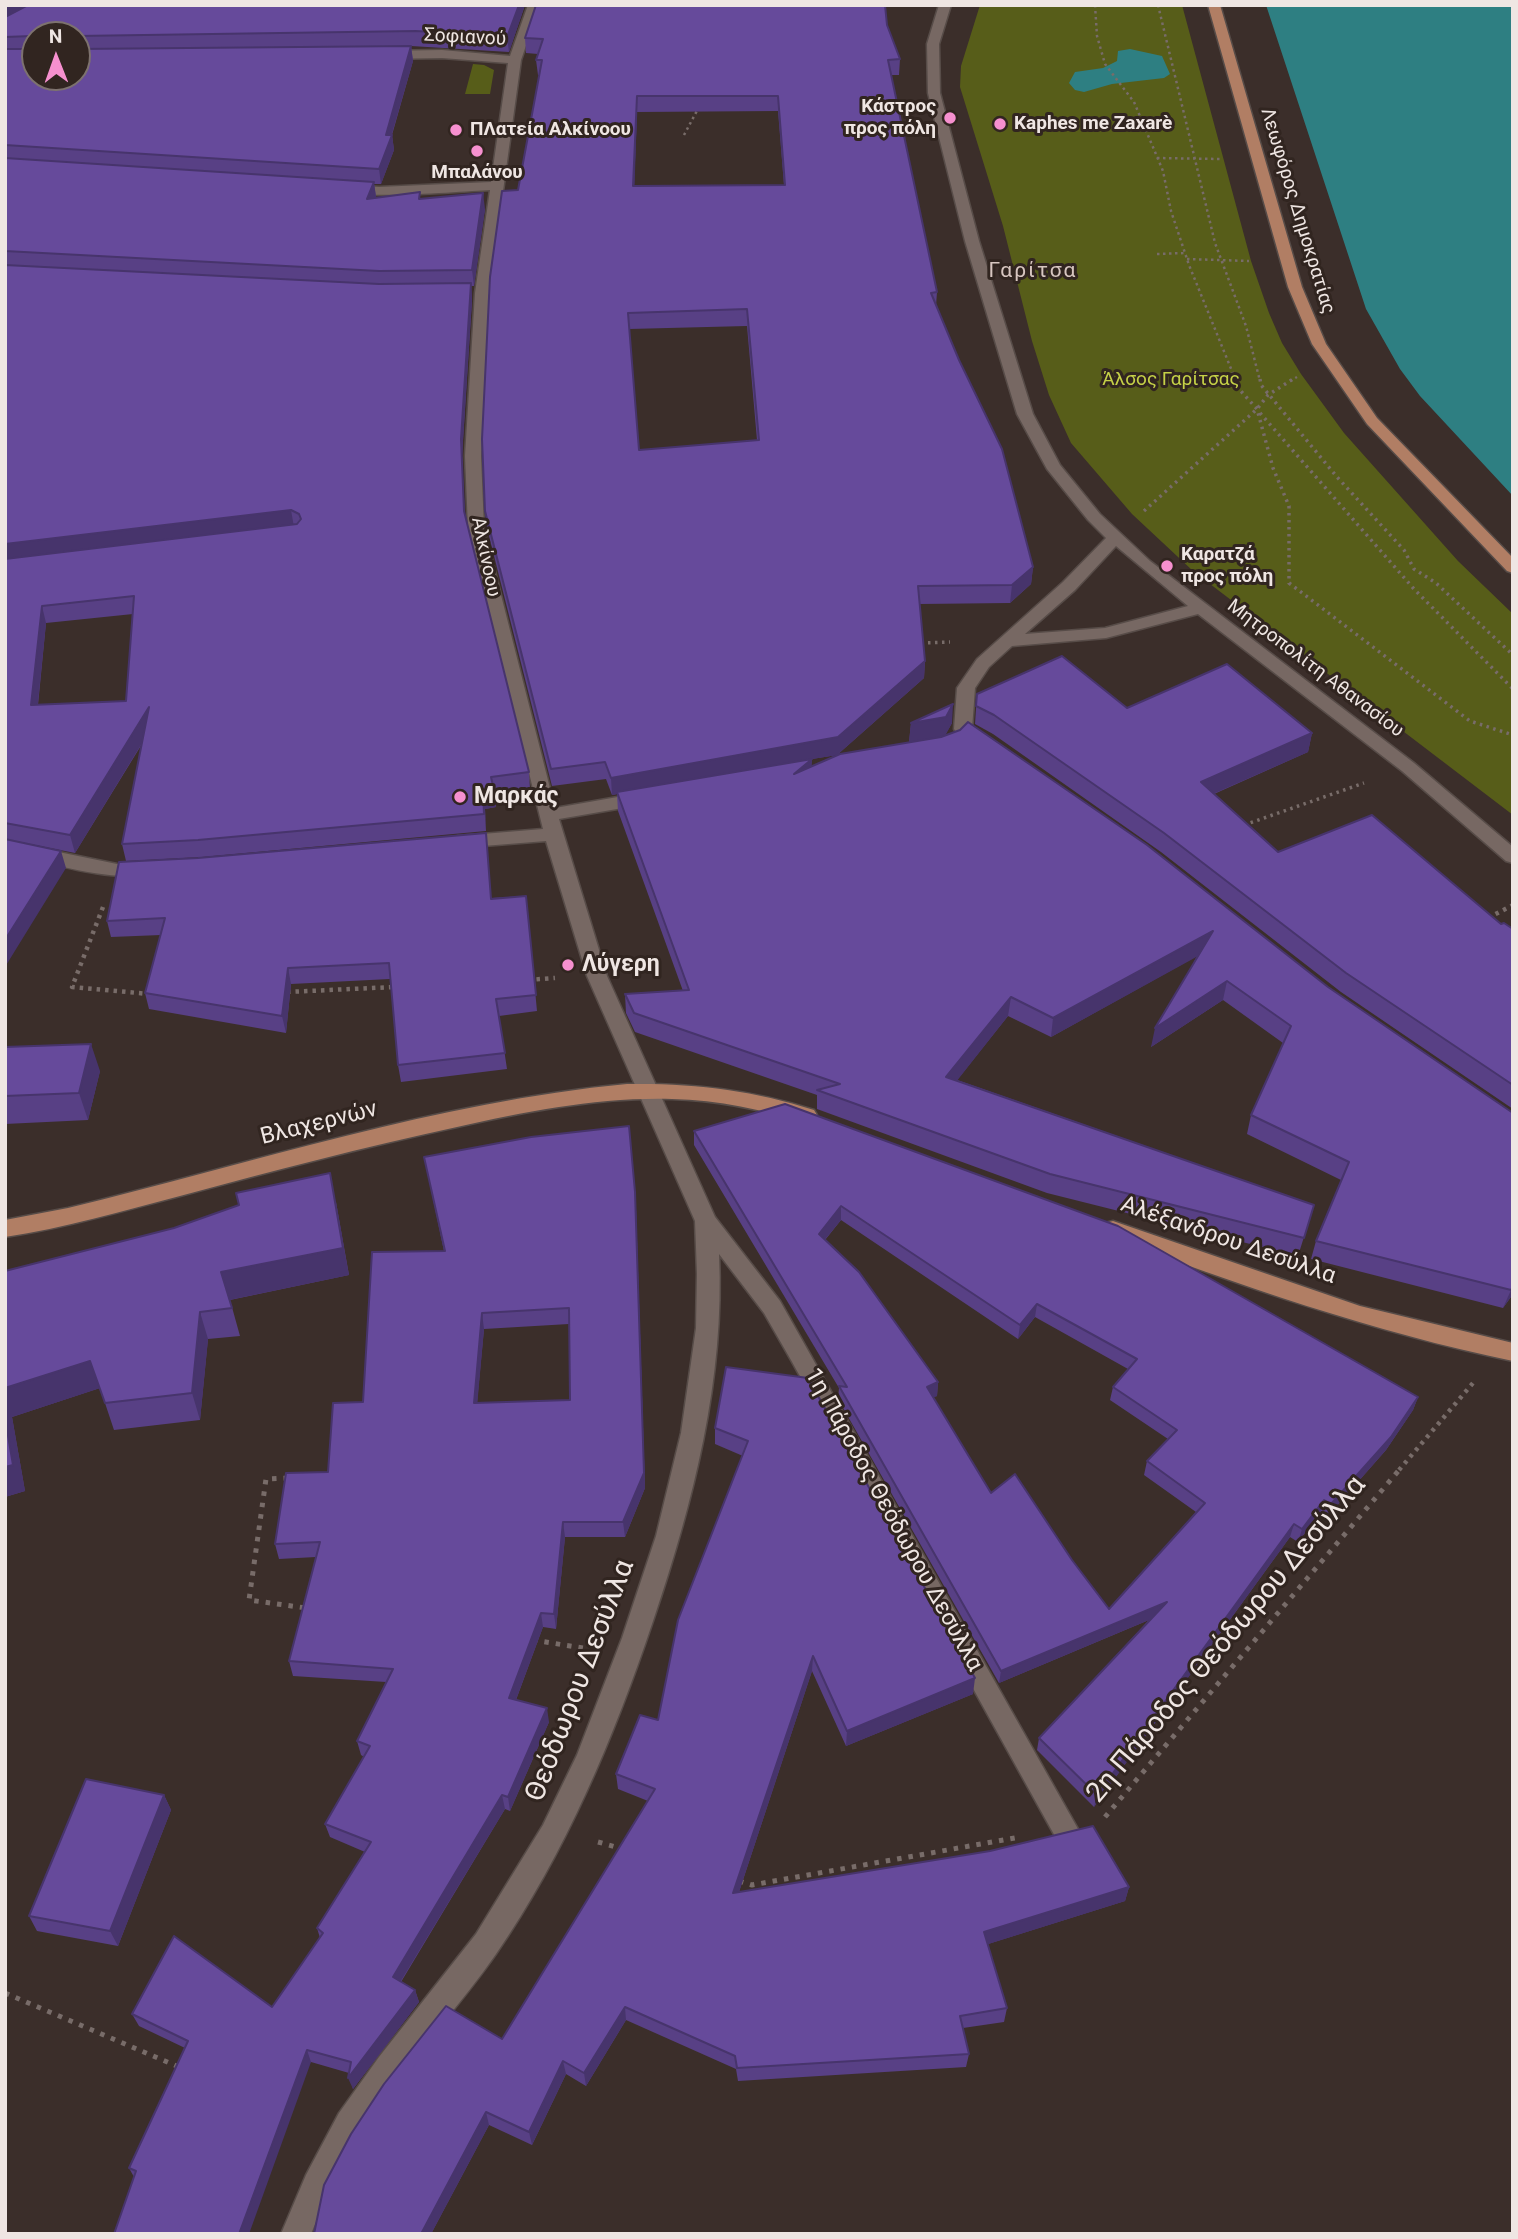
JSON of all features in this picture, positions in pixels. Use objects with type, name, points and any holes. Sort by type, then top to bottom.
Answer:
[{"type":"main road","name":"Λεωφόρος Δημοκρατίας","points":[[1214,5],[1295,286],[1319,344],[1372,421],[1513,568]]},
{"type":"main road","points":[[649,1090],[678,1089],[747,1099],[783,1107],[832,1124]]},
{"type":"main road","name":"Βλαχερνών","points":[[5,1229],[368,1138],[486,1112],[570,1097],[649,1090]]},
{"type":"main road","name":"Αλέξανδρου Δεσύλλα","points":[[1089,1220],[1282,1290],[1400,1325],[1507,1351]]},
{"type":"street","name":"Αλκίνοου","points":[[534,5],[515,60],[477,293],[473,456],[476,528],[551,825],[597,976],[649,1090]]},
{"type":"street","name":"Μητροπολίτη Αθανασίου","points":[[945,5],[931,57],[934,93],[972,241],[1025,414],[1053,467],[1115,538],[1200,608],[1408,767],[1513,857]]},
{"type":"street","name":"Σοφιανού","points":[[374,55],[442,54],[515,60]]},
{"type":"street","points":[[338,188],[379,191],[495,186]]},
{"type":"street","points":[[985,740],[957,736],[966,688],[983,663],[1069,586],[1115,538]]},
{"type":"street","points":[[1007,641],[1106,633],[1200,608]]},
{"type":"street","points":[[446,843],[551,825],[669,794]]},
{"type":"street","points":[[5,847],[117,870],[165,868]]},
{"type":"street","name":"Θεόδωρου Δεσύλλα","points":[[296,2234],[339,2141],[360,2107],[485,1946],[529,1881],[556,1830],[601,1732],[662,1562],[688,1459],[699,1401],[710,1292],[706,1221],[649,1090]]},
{"type":"street","name":"1η Πάροδος Θεόδωρου Δεσύλλα","points":[[706,1221],[772,1307],[1065,1829]]},
{"type":"path","points":[[1094,5],[1097,36],[1105,64],[1134,102],[1157,158],[1187,259],[1238,389],[1448,626],[1513,689]]},
{"type":"path","points":[[684,135],[702,102]]},
{"type":"path","points":[[1157,158],[1224,159]]},
{"type":"path","points":[[1157,254],[1185,253]]},
{"type":"path","points":[[1187,259],[1251,261]]},
{"type":"path","points":[[1115,538],[1268,396],[1301,374]]},
{"type":"path","points":[[1257,409],[1273,468],[1290,506],[1289,583],[1470,721],[1513,735]]},
{"type":"path","points":[[910,643],[1007,641]]},
{"type":"path","points":[[1242,826],[1408,767]]},
{"type":"path","points":[[117,870],[72,986],[163,994]]},
{"type":"path","points":[[1476,924],[1513,905]]},
{"type":"path","points":[[518,980],[597,976]]},
{"type":"path","points":[[282,992],[407,986]]},
{"type":"path","name":"2η Πάροδος Θεόδωρου Δεσύλλα","points":[[726,1878],[752,1885],[1101,1822],[1507,1351]]},
{"type":"path","points":[[293,1478],[266,1479],[249,1600],[317,1609]]},
{"type":"path","points":[[521,1639],[629,1654]]},
{"type":"path","points":[[556,1830],[635,1852]]},
{"type":"path","points":[[5,1993],[185,2070]]},
{"type":"green space","name":"Άλσος Γαρίτσας","points":[[980,5],[1182,5],[1251,261],[1282,343],[1344,433],[1458,561],[1513,614],[1513,815],[1193,571],[1132,514],[1071,443],[1049,395],[1032,341],[1003,226],[960,87],[961,66]]},
{"type":"green space","points":[[473,64],[494,70],[490,94],[465,94]]},
{"type":"water","points":[[1266,5],[1513,5],[1513,496],[1420,396],[1400,369],[1366,309]]},
{"type":"water","points":[[1130,49],[1162,56],[1170,74],[1164,78],[1112,84],[1084,92],[1075,90],[1069,83],[1075,72],[1103,68],[1117,61],[1118,51]]},
{"type":"building","points":[[28,5],[519,5],[507,37],[416,31],[91,36],[91,21],[21,21],[21,36],[5,37],[5,17]]},
{"type":"building","points":[[536,5],[885,5],[887,25],[900,59],[888,60],[937,292],[931,293],[959,360],[1002,449],[1033,567],[1012,585],[918,586],[925,661],[838,737],[611,778],[605,762],[551,769],[485,511],[482,439],[490,277],[502,191],[518,190],[542,60],[536,60],[543,39],[525,38]],"holes":[[[637,96],[778,96],[785,185],[633,186]],[[747,309],[759,440],[639,450],[628,313]]]},
{"type":"building","points":[[411,46],[386,135],[392,135],[379,169],[5,145],[5,49],[21,49],[21,91],[91,91],[91,49]]},
{"type":"building","points":[[5,158],[374,182],[367,199],[420,192],[419,199],[483,193],[472,270],[379,271],[5,251]]},
{"type":"building","points":[[5,265],[379,284],[471,283],[461,439],[464,511],[529,772],[491,777],[494,790],[483,791],[484,814],[198,840],[122,844],[149,707],[70,835],[5,823],[5,559],[297,524],[301,519],[299,514],[291,510],[5,544]],"holes":[[[134,596],[126,701],[31,705],[42,606]]]},
{"type":"building","points":[[1062,656],[1127,708],[1227,664],[1312,733],[1201,782],[1278,852],[1372,815],[1501,924],[1513,929],[1513,1085],[1346,973],[1164,833],[994,715],[976,706],[977,694]]},
{"type":"building","points":[[953,704],[946,717],[911,723]]},
{"type":"building","points":[[968,722],[1147,845],[1328,987],[1513,1113],[1511,1290],[1316,1241],[1349,1162],[1251,1115],[1291,1026],[1227,981],[1155,1028],[1213,931],[1053,1018],[1011,997],[946,1077],[1314,1205],[1304,1238],[1050,1174],[817,1090],[840,1084],[634,1013],[625,994],[689,990],[617,792],[812,759],[794,774],[840,754],[941,737],[960,730]]},
{"type":"building","points":[[486,833],[491,899],[526,896],[536,995],[496,999],[505,1053],[398,1065],[389,963],[288,968],[282,1016],[145,993],[165,918],[107,921],[119,862],[198,858]]},
{"type":"building","points":[[5,839],[61,851],[5,940]]},
{"type":"building","points":[[91,1044],[79,1093],[5,1096],[5,1047]]},
{"type":"building","points":[[785,1104],[1118,1226],[1418,1397],[1391,1437],[1331,1504],[1324,1500],[1302,1529],[1294,1524],[1097,1795],[1039,1738],[1167,1602],[1001,1671],[839,1386],[847,1387],[694,1131]],"holes":[[[841,1206],[1020,1325],[1037,1304],[1137,1359],[1113,1387],[1177,1430],[1147,1461],[1205,1503],[1109,1609],[1072,1560],[1015,1474],[991,1493],[927,1387],[938,1382],[859,1272],[819,1234]]]},
{"type":"building","points":[[629,1126],[635,1192],[644,1473],[623,1522],[563,1522],[554,1614],[541,1613],[509,1698],[547,1708],[508,1797],[502,1795],[393,1977],[415,1990],[348,2078],[351,2062],[307,2050],[239,2234],[114,2234],[136,2171],[129,2168],[188,2041],[132,2014],[174,1936],[272,2007],[323,1933],[317,1928],[371,1842],[325,1824],[370,1746],[357,1741],[393,1669],[289,1661],[320,1542],[275,1544],[286,1473],[328,1472],[333,1403],[363,1402],[372,1252],[445,1251],[424,1157],[531,1137]],"holes":[[[569,1308],[570,1400],[474,1403],[482,1313]]]},
{"type":"building","points":[[330,1173],[343,1248],[221,1272],[232,1308],[200,1312],[192,1393],[105,1403],[90,1361],[5,1388],[5,1271],[174,1228],[239,1205],[236,1193]]},
{"type":"building","points":[[726,1367],[808,1378],[975,1678],[847,1731],[813,1656],[733,1893],[990,1851],[1093,1826],[1129,1887],[984,1932],[1007,2008],[960,2016],[969,2054],[737,2068],[735,2056],[625,2007],[584,2073],[563,2061],[529,2132],[486,2112],[421,2234],[314,2234],[324,2185],[351,2134],[384,2084],[446,2006],[502,2039],[655,1789],[616,1774],[640,1715],[658,1720],[678,1620],[748,1441],[715,1428]]},
{"type":"building","points":[[5,1418],[13,1465],[5,1467]]},
{"type":"building","points":[[86,1779],[164,1795],[110,1931],[29,1916]]},
{"type":"place","name":"Κάστρος προς πόλη","points":[[950,118]]},
{"type":"place","name":"Kaphes me Zaxarè","points":[[1000,124]]},
{"type":"place","name":"ΠΛατεία Αλκίνοου","points":[[456,130]]},
{"type":"place","name":"Μπαλάνου","points":[[477,151]]},
{"type":"place","name":"Καρατζά προς πόλη","points":[[1167,566]]},
{"type":"place","name":"Μαρκάς","points":[[460,797]]},
{"type":"place","name":"Λύγερη","points":[[568,965]]},
{"type":"district","name":"Γαρίτσα","points":[[1033,272]]}]
